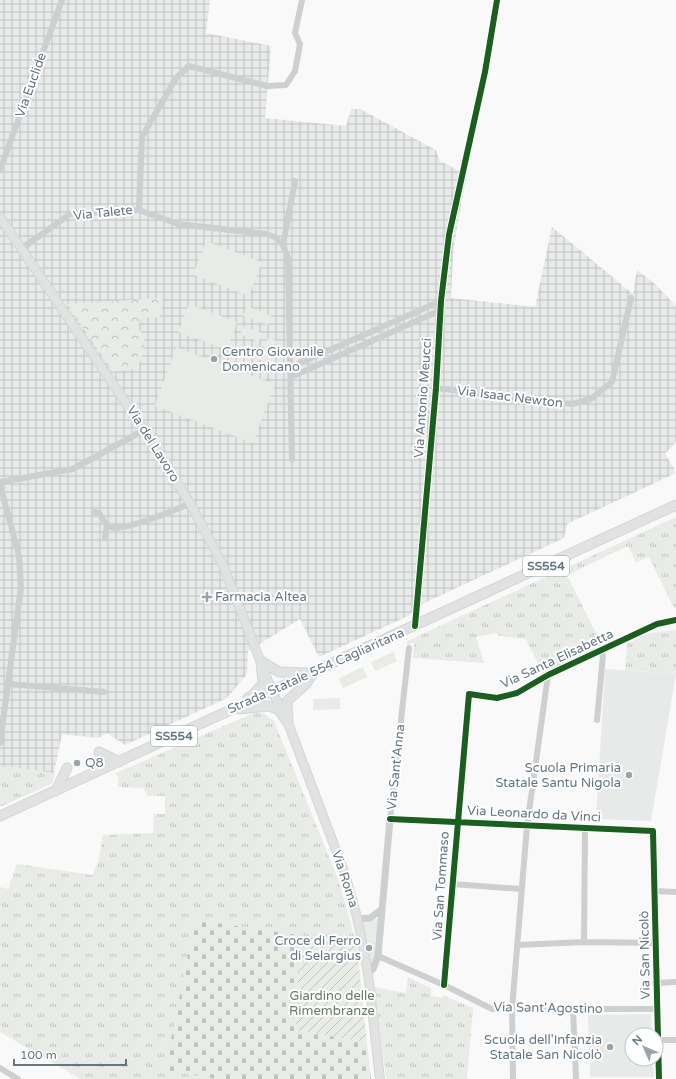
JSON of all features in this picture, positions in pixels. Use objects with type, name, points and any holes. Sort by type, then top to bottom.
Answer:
[{"type":"main road","name":"Via del Lavoro","points":[[0,217],[144,430],[190,503],[223,565],[272,691]]},
{"type":"main road","name":"Strada Statale 554 Cagliaritana","points":[[0,816],[676,506]]},
{"type":"main road","points":[[261,661],[279,672],[313,673]]},
{"type":"main road","points":[[228,711],[253,695],[263,683],[261,661]]},
{"type":"main road","points":[[288,723],[287,701],[306,684],[313,673]]},
{"type":"main road","name":"Via Roma","points":[[272,691],[288,723],[346,874],[370,971],[380,1079]]},
{"type":"main road","points":[[228,711],[269,706],[279,710],[288,723]]},
{"type":"main road","points":[[99,752],[119,762]]},
{"type":"main road","points":[[56,791],[67,768]]},
{"type":"street","name":"Via Euclide","points":[[0,170],[62,0]]},
{"type":"street","points":[[140,210],[142,137],[176,78],[190,66],[267,86],[286,85],[295,71],[300,44],[295,33],[302,0]]},
{"type":"street","name":"Via Antonio Meucci","points":[[415,626],[436,388],[441,301],[449,235],[464,173],[485,72],[497,0]]},
{"type":"street","points":[[292,459],[288,258],[283,245],[295,181]]},
{"type":"street","name":"Via Talete","points":[[21,249],[70,214],[140,210],[178,224],[266,234],[275,237],[283,245]]},
{"type":"street","name":"Via Isaac Newton","points":[[436,388],[572,404],[591,399],[612,382],[631,298]]},
{"type":"street","points":[[291,367],[441,301]]},
{"type":"street","points":[[291,377],[441,310]]},
{"type":"street","points":[[364,335],[367,343]]},
{"type":"street","points":[[0,743],[21,587],[19,556],[0,483],[73,469],[144,430]]},
{"type":"street","points":[[94,512],[98,513],[108,525],[114,528],[125,526],[180,508],[190,503]]},
{"type":"street","points":[[105,538],[108,525]]},
{"type":"street","name":"Via Santa Elisabetta","points":[[469,694],[505,697],[517,693],[548,674],[657,624],[676,620]]},
{"type":"street","name":"Via Sant'Anna","points":[[370,971],[378,956],[390,819],[409,648]]},
{"type":"street","points":[[597,720],[603,655],[601,650]]},
{"type":"street","points":[[513,1079],[512,1009],[527,826],[548,674]]},
{"type":"street","points":[[9,684],[104,692]]},
{"type":"street","name":"Via San Tommaso","points":[[444,985],[469,694]]},
{"type":"street","name":"Via Leonardo da Vinci","points":[[390,819],[653,831]]},
{"type":"street","points":[[584,942],[585,828]]},
{"type":"street","name":"Via San Nicolò","points":[[653,831],[657,1027]]},
{"type":"street","points":[[452,884],[522,890]]},
{"type":"street","points":[[655,891],[676,892]]},
{"type":"street","points":[[358,919],[370,918],[381,910]]},
{"type":"street","points":[[518,945],[584,942],[656,944]]},
{"type":"street","name":"Via Sant'Agostino","points":[[378,956],[444,985],[492,1009],[656,1009]]},
{"type":"street","points":[[656,983],[676,982]]},
{"type":"street","points":[[573,1009],[576,1078]]},
{"type":"street","points":[[664,1040],[676,1040]]},
{"type":"street","name":"Via San Nicolò","points":[[658,1067],[659,1079]]},
{"type":"street","points":[[0,1068],[18,1079]]},
{"type":"shaded area","points":[[0,0],[210,0],[206,33],[271,46],[265,118],[346,126],[351,109],[360,109],[436,150],[440,161],[467,175],[453,254],[451,298],[535,307],[552,227],[633,294],[637,270],[654,283],[676,306],[676,442],[665,454],[674,468],[674,474],[567,524],[564,538],[422,604],[408,616],[319,657],[300,619],[248,651],[247,674],[227,698],[125,745],[107,733],[98,738],[62,734],[54,773],[0,766]]},
{"type":"shaded area","name":"Scuola Primaria Statale Santu Nigola","points":[[605,669],[676,674],[651,821],[596,819]]},
{"type":"shaded area","name":"Scuola dell'Infanzia Statale San Nicolò","points":[[651,1014],[652,1027],[624,1027],[624,1067],[653,1067],[654,1077],[590,1077],[588,1015]]},
{"type":"green space","points":[[206,241],[262,262],[249,296],[193,275]]},
{"type":"green space","points":[[163,298],[160,317],[141,318],[138,328],[144,337],[145,342],[138,368],[113,372],[67,304]]},
{"type":"green space","points":[[189,304],[237,322],[227,350],[178,332]]},
{"type":"green space","points":[[247,306],[272,316],[268,325],[243,316]]},
{"type":"green space","points":[[244,326],[262,333],[259,342],[240,334]]},
{"type":"green space","points":[[268,338],[277,341],[268,363],[259,360]]},
{"type":"green space","points":[[237,343],[255,350],[252,359],[234,352]]},
{"type":"green space","points":[[176,347],[275,384],[253,443],[155,406]]},
{"type":"green space","points":[[676,517],[676,607],[674,608],[649,557],[636,562],[628,546],[567,575],[602,645],[543,674],[526,639],[499,636],[497,633],[476,637],[484,663],[413,658],[414,642],[407,645],[407,641]]},
{"type":"green space","points":[[676,630],[676,674],[625,670],[627,644],[649,633]]},
{"type":"green space","points":[[393,652],[397,661],[375,671],[371,662]]},
{"type":"green space","points":[[363,667],[367,677],[343,688],[339,678]]},
{"type":"green space","points":[[340,698],[340,709],[313,710],[313,699]]},
{"type":"green space","points":[[257,713],[265,714],[274,721],[339,881],[357,947],[305,936],[195,920],[218,1079],[81,1079],[0,1032],[0,887],[8,889],[17,864],[92,875],[98,863],[103,835],[153,833],[154,814],[165,814],[165,796],[147,796],[143,788],[118,787],[118,778],[116,773],[249,715]]},
{"type":"green space","points":[[0,766],[54,773],[53,783],[0,807]]},
{"type":"green space","points":[[380,919],[374,964],[370,966],[361,920]]},
{"type":"green space","points":[[195,920],[305,936],[296,989],[301,990],[295,1030],[367,1042],[371,1079],[217,1079],[165,1070]]},
{"type":"green space","name":"Giardino delle Rimembranze","points":[[305,936],[357,947],[367,1042],[295,1030],[301,991],[296,990]]},
{"type":"green space","points":[[408,977],[431,988],[431,996],[442,998],[443,995],[473,1008],[467,1079],[386,1079],[374,987],[406,993]]},
{"type":"cycle path","points":[[415,626],[436,388],[441,301],[449,235],[485,72],[497,0]]},
{"type":"cycle path","points":[[444,985],[469,694],[497,698],[517,693],[548,675],[657,624],[676,620]]},
{"type":"cycle path","points":[[390,819],[653,831],[659,1079]]},
{"type":"place","name":"Centro Giovanile Domenicano","points":[[214,359]]},
{"type":"place","name":"Farmacia Altea","points":[[207,597]]},
{"type":"place","name":"Q8","points":[[77,763]]},
{"type":"place","name":"Scuola Primaria Statale Santu Nigola","points":[[629,775]]},
{"type":"place","name":"Croce di Ferro di Selargius","points":[[369,948]]},
{"type":"place","name":"Scuola dell'Infanzia Statale San Nicolò","points":[[610,1047]]}]
